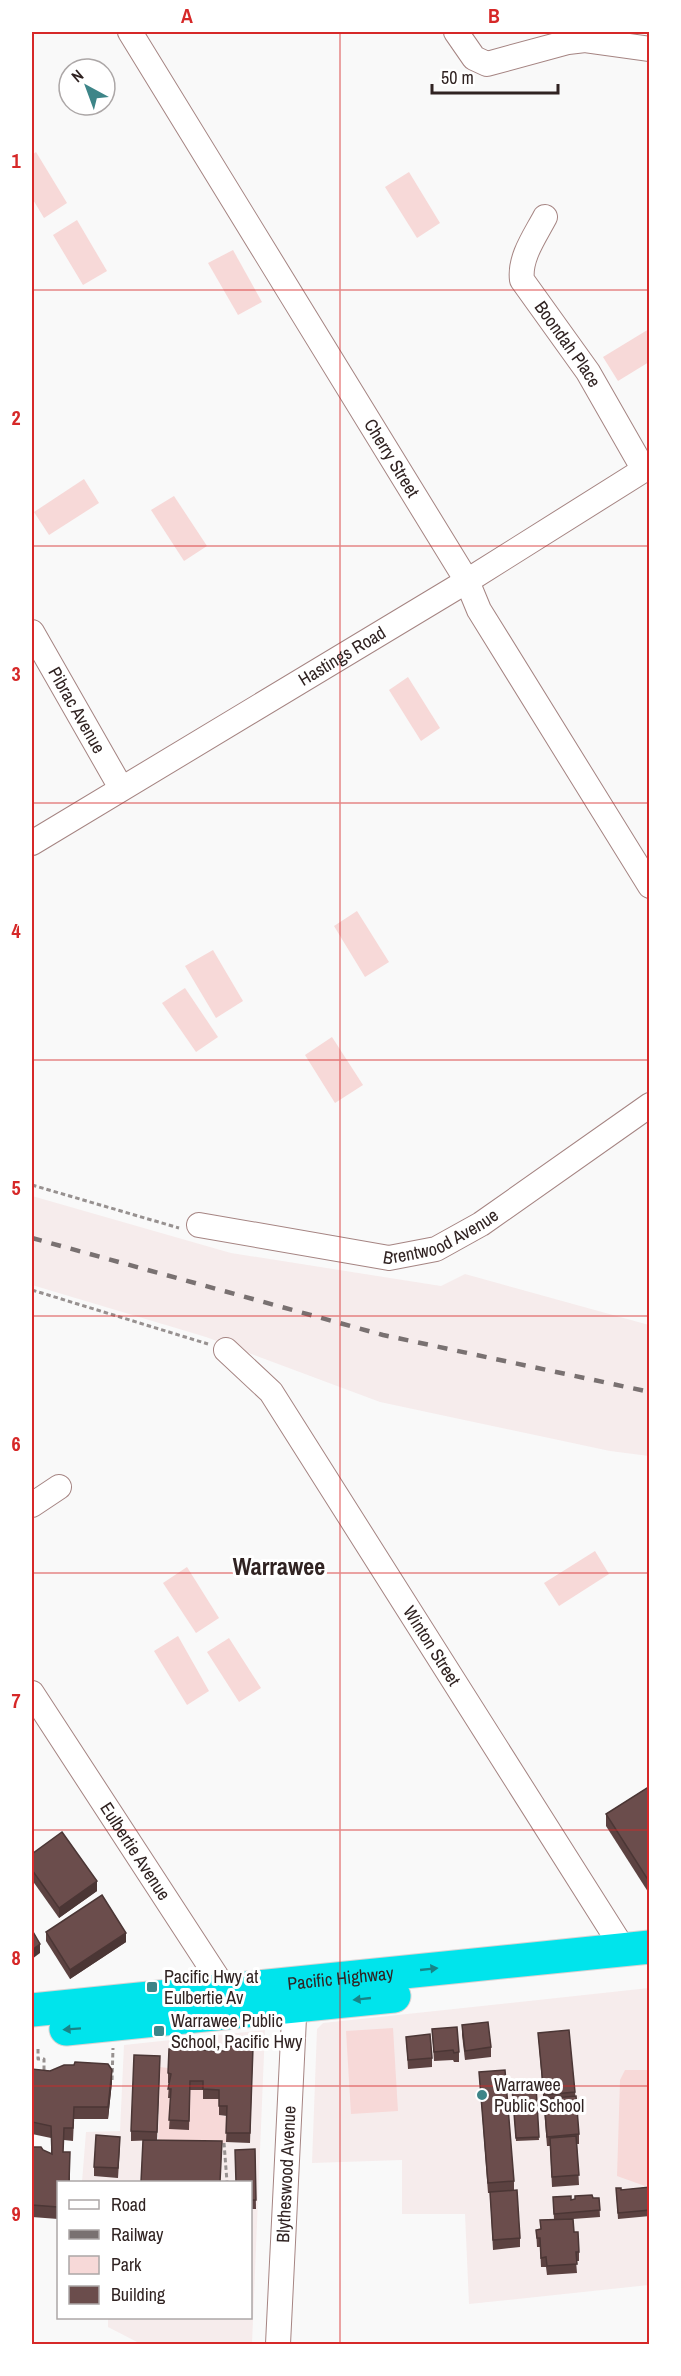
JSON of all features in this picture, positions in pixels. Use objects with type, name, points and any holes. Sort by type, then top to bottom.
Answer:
[{"type":"highway","name":"Pacific Highway","points":[[35,2040],[227,2002],[637,1948]]},
{"type":"highway","name":"Pacific Highway","points":[[32,2010],[227,2002],[292,2006],[650,1969]]},
{"type":"street","name":"Cherry Street","points":[[130,32],[467,581],[479,610],[650,886]]},
{"type":"street","points":[[456,32],[474,58],[487,64],[568,42],[585,40],[650,49]]},
{"type":"street","name":"Boondah Place","points":[[545,217],[523,261],[520,270],[522,280],[588,372],[647,468]]},
{"type":"street","name":"Hastings Road","points":[[32,843],[467,581],[647,468]]},
{"type":"street","name":"Pibrac Avenue","points":[[32,632],[121,788]]},
{"type":"street","name":"Brentwood Avenue","points":[[199,1225],[389,1258],[436,1249],[481,1224],[650,1106]]},
{"type":"street","name":"Winton Street","points":[[226,1350],[271,1392],[637,1948]]},
{"type":"street","points":[[32,1505],[59,1487]]},
{"type":"street","name":"Eulbertie Avenue","points":[[32,1693],[227,2002]]},
{"type":"street","name":"Blytheswood Avenue","points":[[278,2344],[294,2018],[292,2006]]},
{"type":"path","points":[[32,1185],[176,1228],[199,1225]]},
{"type":"path","points":[[32,1290],[226,1350]]},
{"type":"path","points":[[35,2040],[38,2059],[44,2059],[43,2082]]},
{"type":"path","points":[[112,2080],[113,2040]]},
{"type":"path","points":[[224,2143],[227,2181]]},
{"type":"shaded area","points":[[32,1196],[231,1253],[441,1286],[465,1274],[649,1325],[649,1456],[610,1451],[380,1402],[206,1337],[32,1285]]},
{"type":"shaded area","name":"Warrawee Public School","points":[[649,1988],[649,2285],[469,2304],[465,2214],[402,2214],[402,2160],[312,2163],[317,2029],[323,2023]]},
{"type":"shaded area","points":[[265,2030],[252,2344],[141,2344],[108,2327],[108,2319],[252,2319],[252,2181],[82,2181],[86,2132],[120,2131],[124,2045]]},
{"type":"green space","points":[[36,152],[67,203],[44,218],[32,198],[32,155]]},
{"type":"green space","points":[[409,172],[440,223],[417,238],[385,187]]},
{"type":"green space","points":[[77,220],[107,271],[83,285],[53,235]]},
{"type":"green space","points":[[233,250],[262,302],[238,315],[208,263]]},
{"type":"green space","points":[[649,329],[649,362],[618,381],[603,357]]},
{"type":"green space","points":[[84,479],[99,503],[49,535],[34,512]]},
{"type":"green space","points":[[174,496],[207,546],[184,561],[151,510]]},
{"type":"green space","points":[[408,677],[440,728],[421,741],[389,690]]},
{"type":"green space","points":[[357,911],[389,962],[365,977],[334,926]]},
{"type":"green space","points":[[213,950],[243,1001],[216,1018],[185,966]]},
{"type":"green space","points":[[185,988],[218,1037],[196,1052],[162,1003]]},
{"type":"green space","points":[[332,1037],[363,1085],[335,1103],[305,1055]]},
{"type":"green space","points":[[595,1551],[609,1574],[559,1606],[544,1583]]},
{"type":"green space","points":[[187,1567],[219,1618],[196,1633],[163,1583]]},
{"type":"green space","points":[[178,1636],[209,1691],[187,1705],[154,1651]]},
{"type":"green space","points":[[229,1638],[261,1688],[239,1702],[207,1652]]},
{"type":"green space","points":[[393,2028],[398,2111],[351,2114],[346,2031]]},
{"type":"green space","points":[[160,2067],[168,2068],[171,2098],[188,2130],[190,2090],[203,2090],[203,2099],[219,2099],[219,2115],[227,2117],[226,2142],[222,2144],[158,2144]]},
{"type":"green space","points":[[625,2070],[649,2070],[649,2185],[645,2186],[617,2176],[620,2080]]},
{"type":"building","points":[[650,1786],[650,1883],[606,1814]]},
{"type":"building","points":[[62,1832],[97,1881],[59,1908],[32,1870],[32,1854]]},
{"type":"building","points":[[102,1895],[126,1933],[70,1970],[46,1932]]},
{"type":"building","points":[[32,1930],[40,1944],[32,1950]]},
{"type":"building","points":[[488,2022],[491,2047],[465,2051],[462,2025]]},
{"type":"building","points":[[457,2027],[459,2052],[454,2053],[453,2050],[434,2052],[432,2029]]},
{"type":"building","points":[[569,2030],[575,2092],[544,2095],[538,2033]]},
{"type":"building","points":[[430,2034],[432,2058],[408,2060],[406,2037]]},
{"type":"building","points":[[224,2046],[253,2047],[250,2133],[226,2133],[227,2106],[219,2106],[219,2090],[203,2089],[203,2081],[190,2081],[189,2121],[169,2120],[171,2089],[168,2089],[171,2074],[168,2073],[169,2049],[224,2051]]},
{"type":"building","points":[[134,2055],[160,2056],[157,2132],[131,2131]]},
{"type":"building","points":[[75,2062],[108,2064],[112,2070],[108,2107],[74,2107],[73,2128],[64,2128],[63,2152],[70,2152],[69,2181],[57,2181],[57,2207],[32,2205],[32,2147],[41,2147],[52,2154],[51,2126],[32,2122],[32,2069],[50,2071],[64,2065],[74,2065]]},
{"type":"building","points":[[505,2070],[514,2181],[488,2183],[479,2072]]},
{"type":"building","points":[[536,2086],[539,2137],[516,2138],[512,2088]]},
{"type":"building","points":[[576,2096],[579,2134],[547,2137],[544,2099]]},
{"type":"building","points":[[96,2135],[120,2137],[118,2168],[94,2167]]},
{"type":"building","points":[[576,2136],[579,2175],[552,2177],[550,2138]]},
{"type":"building","points":[[143,2140],[222,2141],[220,2181],[141,2181]]},
{"type":"building","points":[[255,2149],[256,2200],[252,2200],[252,2181],[236,2181],[235,2150]]},
{"type":"building","points":[[650,2187],[650,2210],[618,2213],[616,2188],[621,2188],[621,2190]]},
{"type":"building","points":[[517,2190],[520,2238],[493,2240],[490,2192]]},
{"type":"building","points":[[592,2195],[593,2198],[599,2198],[600,2210],[554,2214],[553,2197],[571,2196],[571,2200],[575,2199],[575,2196]]},
{"type":"building","points":[[573,2219],[574,2232],[578,2232],[577,2264],[547,2266],[546,2257],[541,2258],[540,2238],[537,2238],[536,2230],[541,2229],[540,2220]]},
{"type":"railway","points":[[32,1238],[383,1335],[650,1392]]},
{"type":"place","name":"Pacific Hwy at Eulbertie Av","points":[[152,1987]]},
{"type":"place","name":"Warrawee Public School, Pacific Hwy","points":[[159,2031]]},
{"type":"place","name":"Warrawee Public School","points":[[482,2095]]},
{"type":"district","name":"Warrawee","points":[[279,1567]]}]
